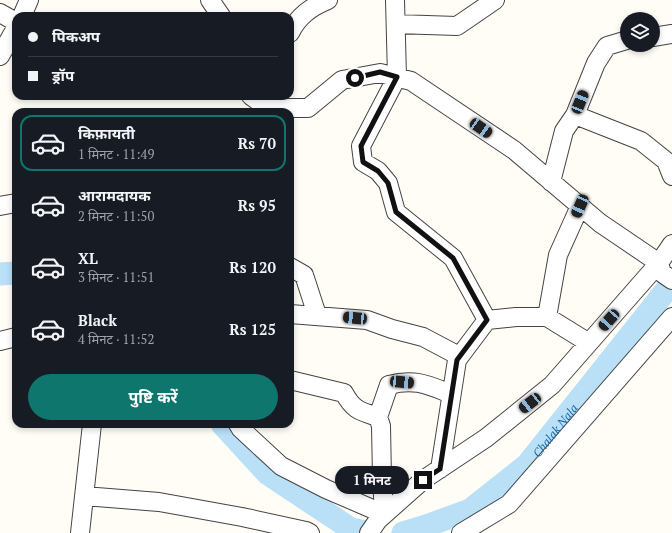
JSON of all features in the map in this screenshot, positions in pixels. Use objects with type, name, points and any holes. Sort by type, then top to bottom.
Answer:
[{"type":"street","points":[[24,12],[29,0]]},
{"type":"street","points":[[210,0],[218,12]]},
{"type":"street","points":[[294,24],[314,6],[328,0]]},
{"type":"street","points":[[395,0],[397,77],[361,146],[363,162],[378,171],[388,183],[396,212],[453,258],[487,320]]},
{"type":"street","points":[[396,24],[456,26],[495,0]]},
{"type":"street","points":[[0,13],[12,20]]},
{"type":"street","points":[[660,36],[672,34]]},
{"type":"street","points":[[0,56],[12,35]]},
{"type":"street","points":[[551,182],[564,131],[575,115],[596,64],[607,46],[620,42]]},
{"type":"street","points":[[250,102],[282,108],[308,108],[342,80],[380,72],[412,81],[514,150],[600,223],[664,272]]},
{"type":"street","points":[[575,115],[641,141],[666,161],[672,176]]},
{"type":"street","points":[[0,206],[12,204]]},
{"type":"street","points":[[547,317],[558,255],[580,206]]},
{"type":"street","points":[[377,522],[423,480],[486,438],[552,385],[589,343],[664,272],[672,244]]},
{"type":"street","points":[[294,269],[304,275],[317,315]]},
{"type":"street","points":[[294,314],[367,320],[423,338],[460,356]]},
{"type":"street","points":[[440,469],[457,360],[487,320],[516,317],[547,317],[589,343]]},
{"type":"street","points":[[460,533],[509,504],[672,317]]},
{"type":"street","points":[[0,341],[12,338]]},
{"type":"street","points":[[294,381],[344,393],[358,411],[378,416]]},
{"type":"street","points":[[377,522],[382,478],[381,426],[378,416],[389,385],[402,382],[423,384],[451,394]]},
{"type":"street","points":[[80,533],[92,428]]},
{"type":"street","points":[[240,428],[281,466],[326,489],[377,522]]},
{"type":"street","points":[[84,496],[159,502],[242,517],[310,533]]},
{"type":"waterway","name":"Chalak Nala","points":[[0,274],[12,273]]},
{"type":"waterway","name":"Chalak Nala","points":[[403,533],[470,510],[527,465],[672,283]]},
{"type":"waterway","name":"Chalak Nala","points":[[226,428],[268,474],[351,529],[370,533]]},
{"type":"route","points":[[355,78],[380,72],[397,77],[361,146],[363,162],[378,171],[388,183],[396,212],[453,258],[487,320],[457,360],[440,469],[423,480]]}]
